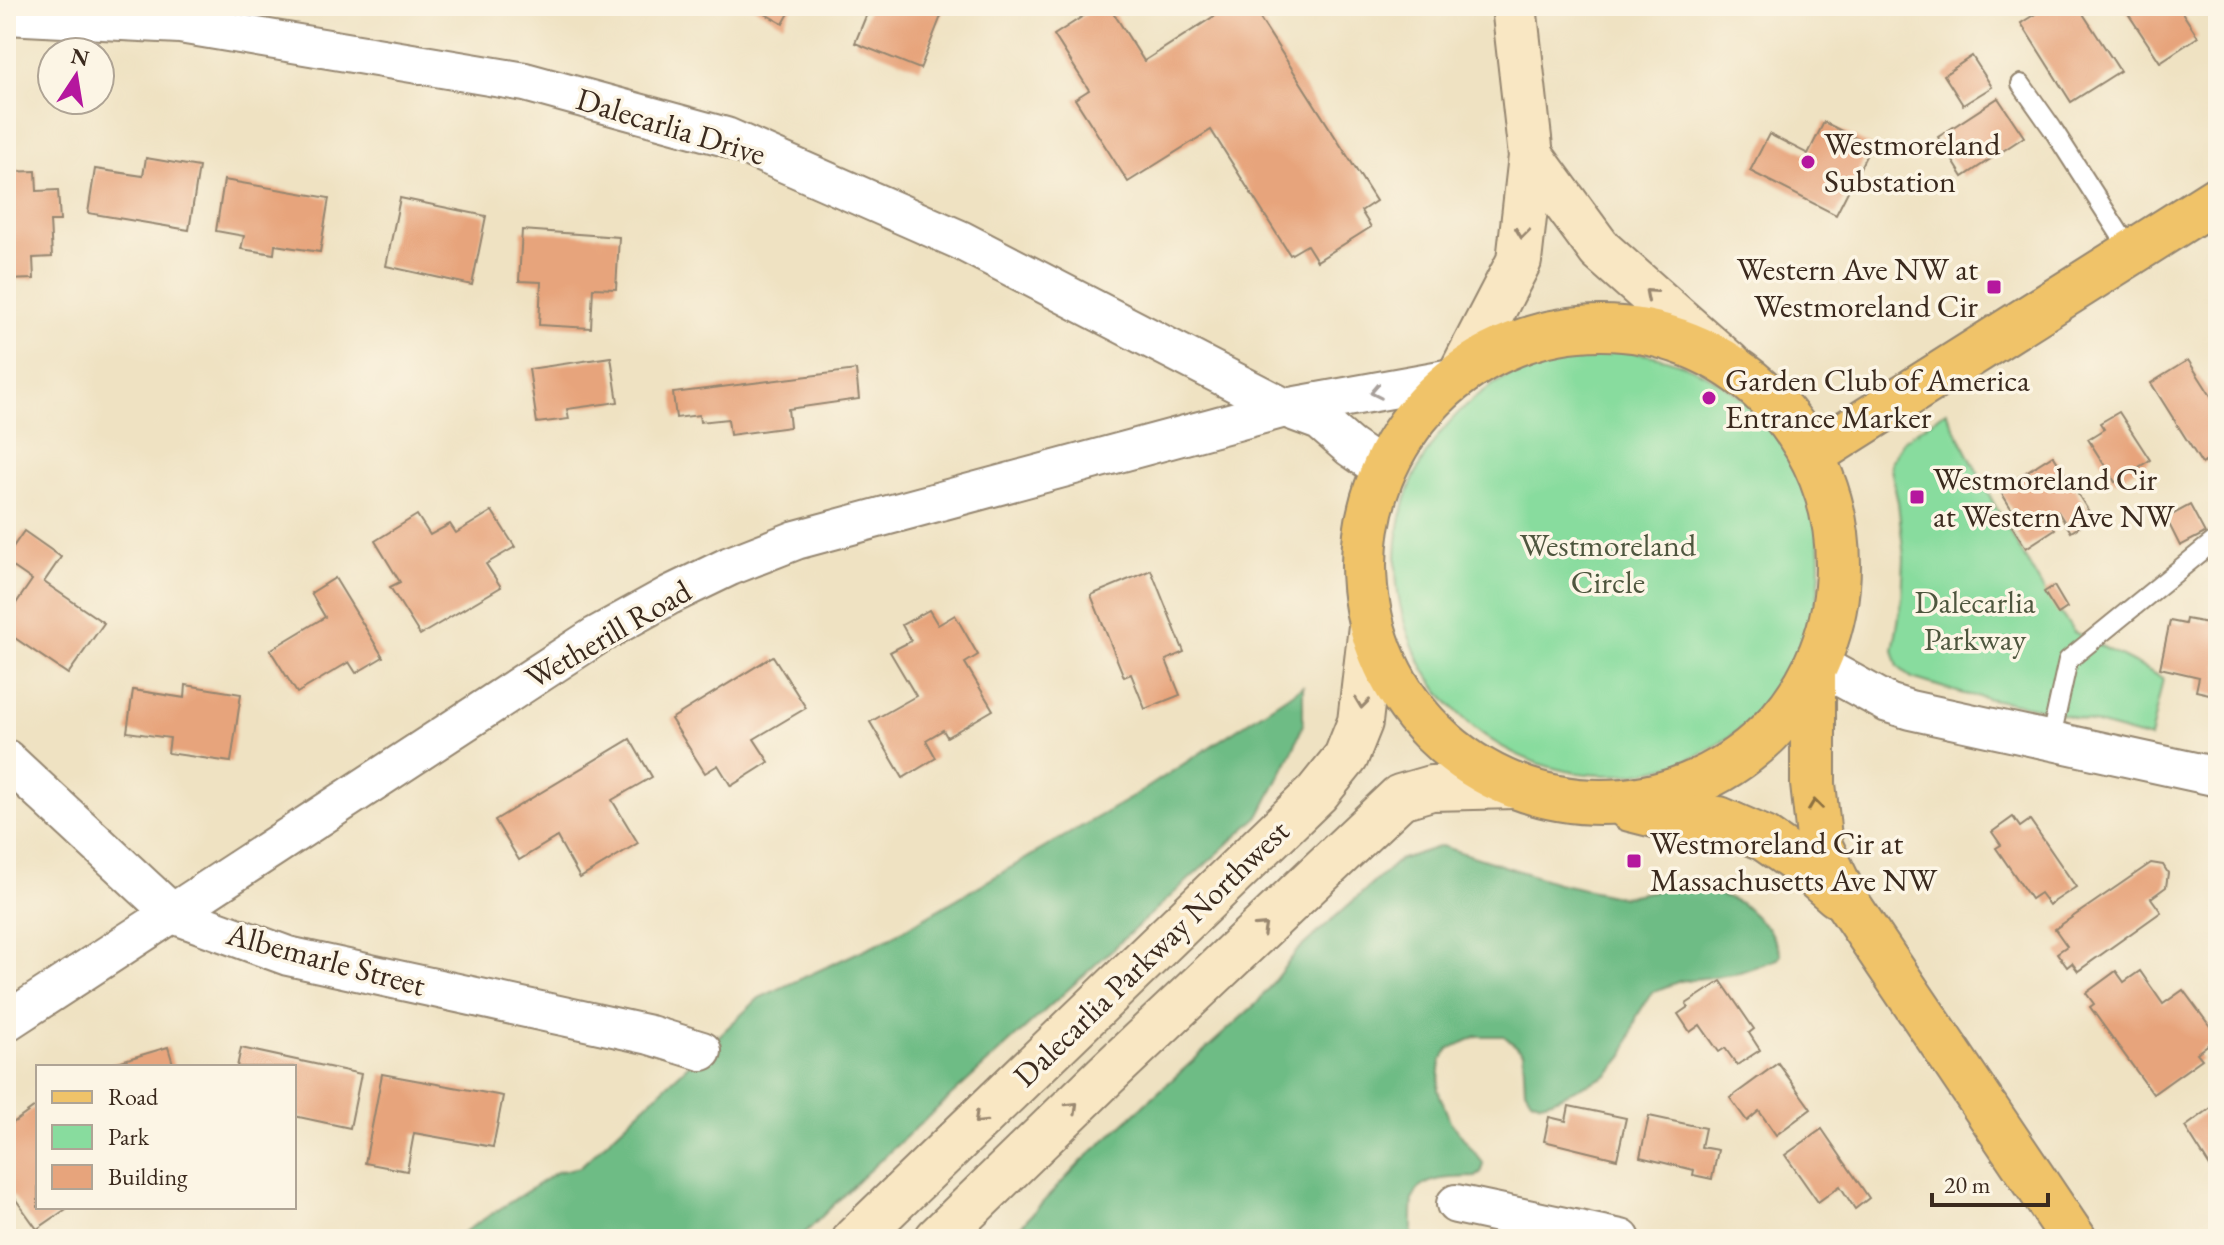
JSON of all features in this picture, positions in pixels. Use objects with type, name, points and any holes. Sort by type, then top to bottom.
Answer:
[{"type":"main road","points":[[1457,375],[1519,261],[1531,156],[1514,6]]},
{"type":"main road","points":[[1531,156],[1600,250],[1773,401],[1812,455],[1831,502],[1838,536],[1839,565],[1832,625],[1816,670],[1776,726],[1758,744],[1711,775],[1677,790],[1648,797],[1604,802],[1570,800],[1516,786],[1461,756],[1437,737],[1393,681],[1371,626],[1361,587],[1361,563],[1371,505],[1382,469],[1411,421],[1430,398],[1457,375],[1513,344],[1570,328],[1638,330],[1684,342],[1729,364]]},
{"type":"main road","points":[[1812,455],[2218,198]]},
{"type":"main road","name":"Dalecarlia Parkway Northwest","points":[[855,1239],[1317,793],[1346,757],[1360,722],[1371,626]]},
{"type":"main road","points":[[1816,670],[1813,784],[1820,846],[1848,904],[2074,1239]]},
{"type":"main road","name":"Dalecarlia Parkway Northwest","points":[[937,1239],[1400,797],[1431,788],[1516,786]]},
{"type":"main road","points":[[1604,802],[1662,817],[1719,819],[1765,839],[1801,864],[1848,904]]},
{"type":"street","name":"Dalecarlia Drive","points":[[6,15],[180,24],[525,82],[726,137],[960,240],[1285,408],[1320,421],[1382,469]]},
{"type":"street","points":[[1285,408],[1457,375]]},
{"type":"street","name":"Wetherill Road","points":[[6,1022],[596,636],[730,566],[796,540],[1285,408]]},
{"type":"street","points":[[1816,670],[1910,710],[2218,777]]},
{"type":"street","name":"Albemarle Street","points":[[6,759],[173,914],[288,956],[650,1035],[702,1051]]},
{"type":"street","points":[[1456,1204],[1621,1239]]},
{"type":"lane","points":[[2021,84],[2132,253]]},
{"type":"lane","points":[[2050,742],[2068,660],[2218,538]]},
{"type":"green space","name":"Westmoreland Circle","points":[[1608,351],[1649,356],[1689,368],[1726,387],[1758,413],[1784,445],[1803,482],[1815,522],[1820,563],[1815,604],[1803,644],[1784,681],[1758,713],[1726,739],[1689,758],[1649,770],[1608,775],[1567,770],[1527,758],[1490,739],[1458,713],[1432,681],[1413,644],[1401,604],[1396,563],[1401,522],[1413,482],[1432,445],[1458,413],[1490,387],[1527,368],[1567,356]]},
{"type":"green space","name":"Dalecarlia Parkway","points":[[1946,411],[2041,586],[2074,632],[2163,678],[2150,739],[2044,709],[1964,694],[1912,678],[1898,667],[1893,650],[1902,600],[1904,558],[1892,461],[1903,441]]},
{"type":"green space","points":[[1303,686],[1303,724],[1260,815],[864,1175],[799,1239],[453,1239],[557,1172],[580,1167],[759,998],[889,938],[1136,795]]},
{"type":"green space","points":[[1441,846],[1557,883],[1621,897],[1664,889],[1709,890],[1741,903],[1768,928],[1781,954],[1778,959],[1734,974],[1680,981],[1652,992],[1637,1016],[1624,1056],[1608,1075],[1552,1100],[1541,1103],[1531,1099],[1525,1089],[1523,1052],[1504,1036],[1477,1036],[1449,1049],[1441,1061],[1438,1090],[1450,1121],[1483,1163],[1482,1171],[1476,1177],[1449,1178],[1422,1186],[1413,1200],[1411,1239],[1008,1239],[1082,1161],[1257,1003],[1297,951],[1399,860]]},
{"type":"building","points":[[751,6],[793,6],[783,24]]},
{"type":"building","points":[[870,6],[945,6],[920,69],[855,43]]},
{"type":"building","points":[[1099,6],[1109,6],[1144,61],[1230,6],[1252,6],[1376,201],[1361,211],[1371,227],[1317,261],[1307,245],[1290,255],[1211,130],[1128,182],[1075,99],[1089,90],[1054,35]]},
{"type":"building","points":[[2048,6],[2078,6],[2120,71],[2071,102],[2021,23]]},
{"type":"building","points":[[2123,6],[2178,6],[2198,37],[2160,62]]},
{"type":"building","points":[[1972,56],[1992,87],[1963,105],[1944,75]]},
{"type":"building","points":[[1998,98],[2024,137],[1963,177],[1938,137]]},
{"type":"building","name":"Westmoreland Substation","points":[[1824,122],[1871,146],[1836,215],[1750,171],[1769,134],[1808,154]]},
{"type":"building","points":[[146,158],[199,167],[189,230],[88,213],[95,169],[143,176]]},
{"type":"building","points":[[36,171],[37,191],[58,190],[60,221],[50,221],[52,257],[33,258],[34,279],[6,280],[6,172]]},
{"type":"building","points":[[224,180],[329,198],[320,252],[275,245],[274,254],[241,249],[244,236],[216,231]]},
{"type":"building","points":[[400,198],[486,216],[472,285],[386,266]]},
{"type":"building","points":[[522,230],[619,237],[616,289],[593,288],[591,328],[539,325],[541,282],[519,281]]},
{"type":"building","points":[[611,357],[618,402],[567,409],[569,419],[537,423],[529,369]]},
{"type":"building","points":[[2188,360],[2218,407],[2218,453],[2202,464],[2151,383]]},
{"type":"building","points":[[856,370],[859,399],[788,409],[790,427],[730,435],[728,419],[700,422],[699,415],[676,418],[673,393]]},
{"type":"building","points":[[2119,412],[2150,460],[2115,482],[2088,439],[2104,429],[2100,423]]},
{"type":"building","points":[[2053,455],[2093,518],[2071,532],[2058,512],[2048,519],[2055,529],[2026,548],[2012,526],[2019,521],[1999,489]]},
{"type":"building","points":[[2190,505],[2205,533],[2180,546],[2166,518]]},
{"type":"building","points":[[492,511],[515,547],[486,564],[501,587],[420,635],[390,587],[400,582],[375,541],[417,515],[430,535],[450,524],[456,533]]},
{"type":"building","points":[[24,531],[61,557],[44,582],[104,623],[68,674],[6,632],[6,618],[32,580],[6,562],[6,557]]},
{"type":"building","points":[[1151,570],[1184,652],[1166,660],[1180,695],[1145,709],[1131,674],[1124,677],[1091,595]]},
{"type":"building","points":[[335,578],[383,657],[356,673],[349,662],[297,693],[270,650],[325,617],[311,593]]},
{"type":"building","points":[[2054,586],[2067,608],[2058,614],[2044,592]]},
{"type":"building","points":[[929,610],[938,625],[955,615],[978,655],[965,663],[993,710],[947,737],[943,730],[926,740],[936,758],[903,778],[870,722],[916,696],[890,652],[911,641],[902,625]]},
{"type":"building","points":[[2186,619],[2208,623],[2209,619],[2218,621],[2218,696],[2196,691],[2199,677],[2160,668],[2170,621],[2185,624]]},
{"type":"building","points":[[773,656],[806,708],[754,739],[769,762],[731,786],[718,765],[705,773],[671,719]]},
{"type":"building","points":[[186,685],[241,694],[231,762],[168,753],[170,738],[127,732],[133,690],[185,698]]},
{"type":"building","points":[[630,739],[652,777],[612,800],[638,843],[580,878],[557,837],[519,860],[495,820]]},
{"type":"building","points":[[2013,817],[2020,827],[2030,820],[2076,887],[2049,905],[2040,893],[2031,899],[1996,848],[2001,845],[1992,832]]},
{"type":"building","points":[[2151,863],[2163,865],[2168,873],[2166,887],[2151,898],[2161,912],[2078,971],[2072,963],[2067,967],[2057,953],[2067,946],[2055,929]]},
{"type":"building","points":[[2116,971],[2124,982],[2140,971],[2163,1004],[2183,990],[2218,1037],[2197,1053],[2202,1059],[2153,1094],[2090,1007],[2094,1004],[2086,993]]},
{"type":"building","points":[[1721,981],[1754,1029],[1749,1033],[1760,1050],[1737,1065],[1725,1048],[1719,1052],[1700,1025],[1690,1032],[1678,1014],[1688,1007],[1686,1004]]},
{"type":"building","points":[[168,1047],[173,1065],[107,1065]]},
{"type":"building","points":[[241,1048],[361,1074],[350,1128],[296,1116],[296,1065],[237,1065]]},
{"type":"building","points":[[1778,1063],[1811,1109],[1776,1135],[1759,1111],[1747,1121],[1730,1098]]},
{"type":"building","points":[[382,1074],[503,1096],[493,1147],[414,1133],[407,1171],[365,1163]]},
{"type":"building","points":[[2218,1103],[2218,1179],[2185,1127]]},
{"type":"building","points":[[1569,1106],[1626,1118],[1617,1159],[1544,1141],[1549,1117],[1566,1121]]},
{"type":"building","points":[[36,1108],[36,1209],[66,1209],[37,1229],[6,1186],[6,1128]]},
{"type":"building","points":[[1649,1116],[1705,1128],[1701,1147],[1718,1150],[1712,1179],[1693,1175],[1694,1170],[1640,1157]]},
{"type":"building","points":[[1822,1129],[1869,1198],[1855,1209],[1840,1186],[1818,1202],[1785,1155]]},
{"type":"place","name":"Westmoreland Substation","points":[[1808,162]]},
{"type":"place","name":"Western Ave NW at Westmoreland Cir","points":[[1994,287]]},
{"type":"place","name":"Garden Club of America Entrance Marker","points":[[1709,398]]},
{"type":"place","name":"Westmoreland Cir at Western Ave NW","points":[[1917,497]]},
{"type":"place","name":"Westmoreland Cir at Massachusetts Ave NW","points":[[1634,861]]}]
